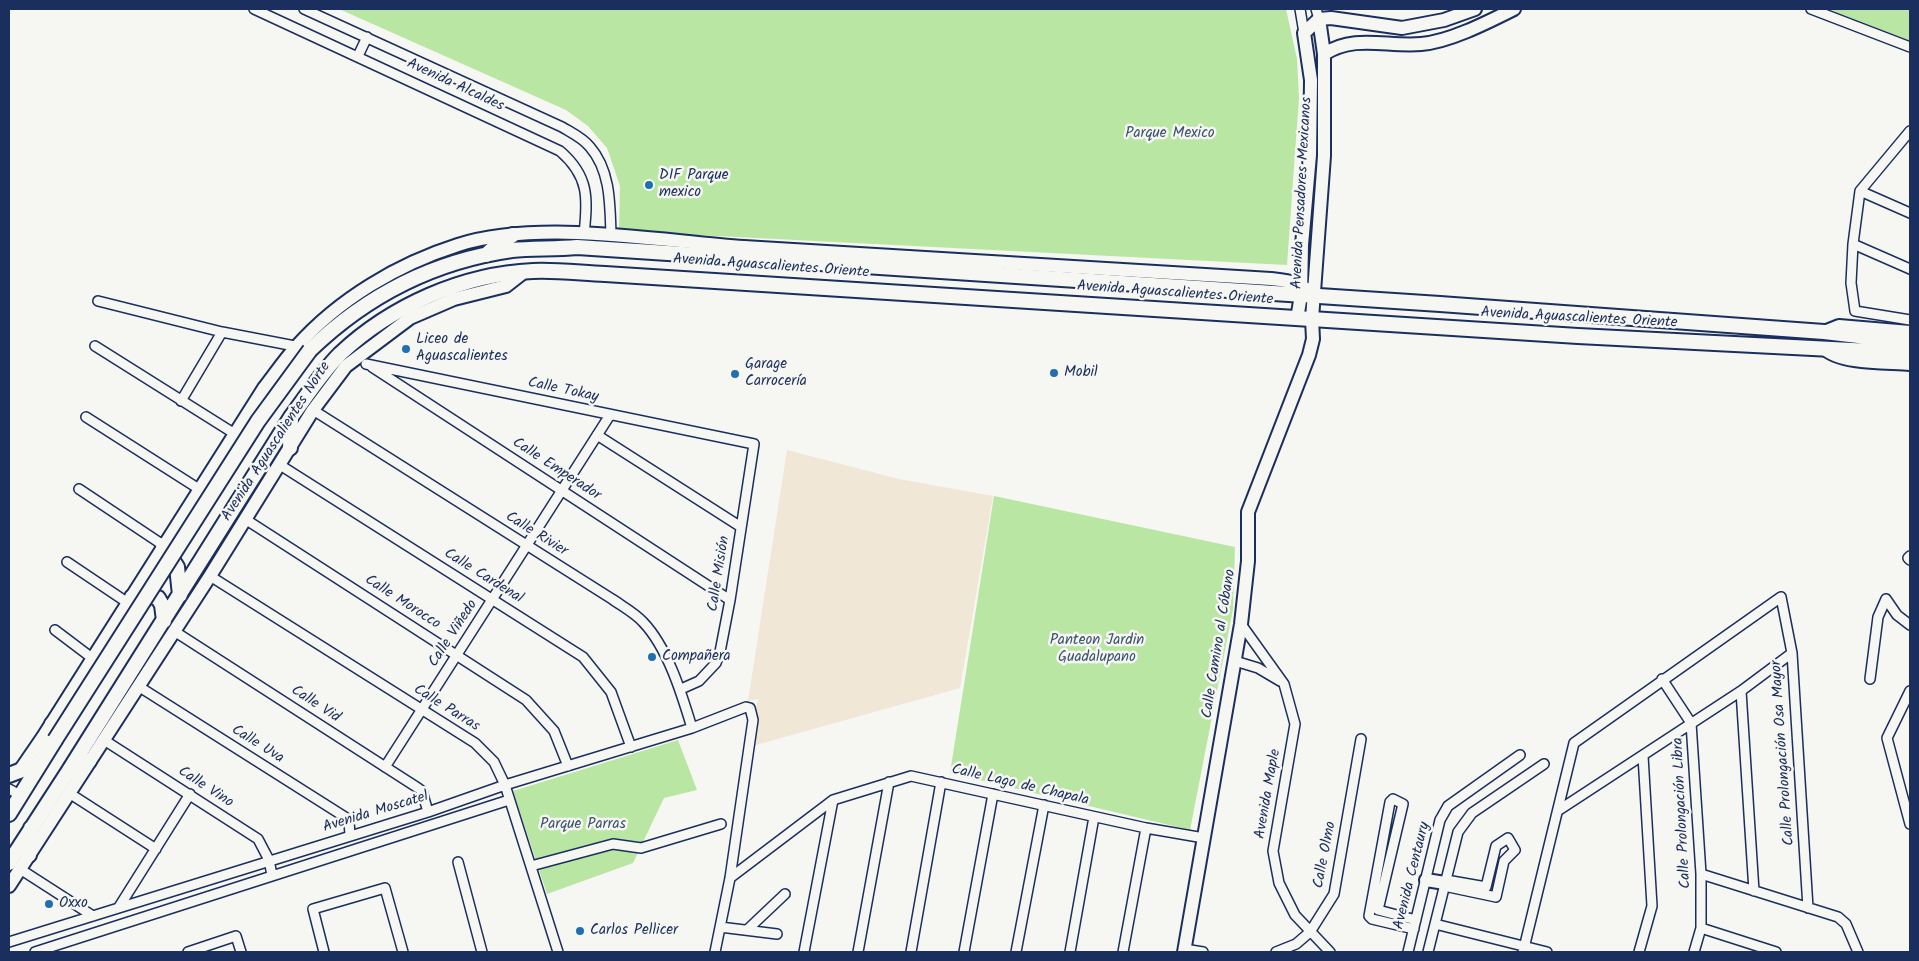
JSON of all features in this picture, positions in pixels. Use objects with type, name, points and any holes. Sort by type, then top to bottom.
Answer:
[{"type":"main road","points":[[486,255],[500,242],[513,235]]},
{"type":"main road","name":"Avenida Aguascalientes Oriente","points":[[577,247],[1142,285],[1305,292],[1824,332],[1910,342]]},
{"type":"main road","name":"Avenida Aguascalientes Norte","points":[[9,811],[14,792],[40,763],[258,421],[310,350],[352,313],[390,289],[430,270],[513,250],[577,247]]},
{"type":"main road","points":[[760,248],[772,260]]},
{"type":"main road","points":[[865,266],[865,289]]},
{"type":"main road","name":"Avenida Aguascalientes Oriente","points":[[524,272],[605,274],[865,289],[1297,319],[1578,336],[1910,352]]},
{"type":"main road","name":"Avenida Aguascalientes Norte","points":[[14,866],[31,826],[68,772],[164,621],[290,417],[340,355],[379,324],[430,295],[474,278],[524,272]]},
{"type":"main road","points":[[1142,285],[1159,274]]},
{"type":"main road","points":[[290,417],[290,448]]},
{"type":"main road","points":[[164,545],[177,567],[180,595]]},
{"type":"main road","points":[[130,600],[152,596],[158,598],[162,605],[164,621]]},
{"type":"main road","points":[[52,724],[55,740]]},
{"type":"main road","points":[[68,772],[89,762]]},
{"type":"main road","points":[[14,774],[40,763]]},
{"type":"main road","points":[[29,854],[31,826]]},
{"type":"street","name":"Avenida Alcaldes","points":[[254,9],[560,151],[573,163],[582,176],[587,204],[584,234]]},
{"type":"street","name":"Avenida Alcaldes","points":[[304,9],[562,127],[583,140],[597,157],[607,181],[610,236]]},
{"type":"street","name":"Avenida Pensadores Mexicanos","points":[[1300,9],[1311,80],[1310,155],[1301,257],[1305,292],[1312,319]]},
{"type":"street","points":[[1304,33],[1317,14],[1331,18],[1402,28],[1444,20],[1475,9]]},
{"type":"street","points":[[1324,54],[1337,46],[1350,42],[1423,44],[1464,32],[1514,9]]},
{"type":"street","points":[[1811,9],[1910,47]]},
{"type":"street","name":"Avenida Pensadores Mexicanos","points":[[1297,319],[1305,292],[1324,156],[1324,54],[1317,14]]},
{"type":"street","points":[[358,56],[367,37]]},
{"type":"street","points":[[1910,131],[1860,192],[1853,244],[1851,283],[1855,311],[1910,320]]},
{"type":"street","points":[[1860,192],[1910,213]]},
{"type":"street","points":[[14,774],[52,724],[234,434],[264,388],[296,346],[323,321],[376,280],[421,259],[460,244],[513,235],[584,234]]},
{"type":"street","name":"Avenida Aguascalientes Oriente","points":[[584,234],[760,248],[1159,274],[1271,279],[1305,292]]},
{"type":"street","points":[[1853,244],[1910,269]]},
{"type":"street","points":[[1271,279],[1290,273],[1301,257]]},
{"type":"street","name":"Avenida Aguascalientes Norte","points":[[9,886],[14,866],[29,854],[210,576],[314,410],[346,366],[361,360],[410,318],[454,299],[506,286],[524,272]]},
{"type":"street","points":[[98,301],[222,332],[310,350]]},
{"type":"street","name":"Calle Camino al Cóbano","points":[[1184,950],[1242,624],[1248,561],[1248,512],[1309,355],[1313,340],[1312,319]]},
{"type":"street","name":"Avenida Aguascalientes Oriente","points":[[1824,332],[1839,326],[1910,332]]},
{"type":"street","points":[[181,401],[222,332]]},
{"type":"street","points":[[94,346],[234,434]]},
{"type":"street","name":"Avenida Aguascalientes Oriente","points":[[1825,348],[1831,354],[1842,358],[1910,364]]},
{"type":"street","name":"Calle Tokay","points":[[361,360],[610,415],[754,444]]},
{"type":"street","name":"Calle Emperador","points":[[361,360],[730,600]]},
{"type":"street","name":"Calle Rivier","points":[[314,410],[612,599],[644,623],[664,653],[681,689],[692,728]]},
{"type":"street","name":"Calle Viñedo","points":[[385,767],[610,415]]},
{"type":"street","points":[[86,417],[200,489]]},
{"type":"street","points":[[597,435],[741,527]]},
{"type":"street","name":"Calle Misión","points":[[681,689],[699,681],[716,662],[730,600],[754,444]]},
{"type":"street","name":"Calle Cardenal","points":[[280,465],[583,657],[611,692],[631,747]]},
{"type":"street","points":[[79,489],[164,545]]},
{"type":"street","name":"Calle Morocco","points":[[245,519],[526,700],[554,731],[568,766]]},
{"type":"street","points":[[67,562],[130,600]]},
{"type":"street","name":"Calle Parras","points":[[210,576],[475,743],[494,762],[504,785],[558,952]]},
{"type":"street","name":"Calle Prolongación Osa Mayor","points":[[1662,679],[1781,597],[1792,653],[1808,908]]},
{"type":"street","points":[[1870,679],[1878,617],[1886,599],[1897,615],[1910,625]]},
{"type":"street","name":"Avenida Maple","points":[[1242,624],[1284,684],[1295,724],[1273,851],[1279,883],[1295,915],[1330,952]]},
{"type":"street","points":[[55,630],[92,658]]},
{"type":"street","name":"Calle Vid","points":[[174,631],[422,791],[428,812]]},
{"type":"street","points":[[1558,810],[1643,756],[1792,653]]},
{"type":"street","points":[[1235,662],[1258,668],[1284,684]]},
{"type":"street","points":[[1524,949],[1574,743],[1662,679]]},
{"type":"street","name":"Calle Prolongación Libra","points":[[1662,679],[1691,723],[1701,874],[1701,928],[1694,952]]},
{"type":"street","name":"Calle Uva","points":[[138,686],[345,818],[350,825],[350,835]]},
{"type":"street","points":[[1740,690],[1754,891]]},
{"type":"street","points":[[1910,691],[1886,738],[1910,824]]},
{"type":"street","name":"Avenida Moscatel","points":[[9,942],[428,812],[504,785],[692,728],[746,707],[750,708],[753,720],[730,878]]},
{"type":"street","name":"Calle Olmo","points":[[1276,952],[1296,944],[1310,932],[1334,894],[1361,739]]},
{"type":"street","name":"Calle Vino","points":[[104,740],[258,839],[269,860],[272,875]]},
{"type":"street","name":"Avenida Centaury","points":[[1408,952],[1440,820],[1448,806],[1520,756]]},
{"type":"street","points":[[1639,952],[1652,906],[1643,756]]},
{"type":"street","points":[[1428,952],[1458,832],[1464,822],[1472,813],[1544,764]]},
{"type":"street","name":"Calle Lago de Chapala","points":[[730,878],[833,800],[911,776],[1094,817],[1204,838]]},
{"type":"street","points":[[858,952],[889,782]]},
{"type":"street","points":[[911,952],[942,782]]},
{"type":"street","points":[[69,793],[156,849]]},
{"type":"street","points":[[119,908],[190,794]]},
{"type":"street","points":[[964,952],[993,794]]},
{"type":"street","points":[[1393,799],[1402,804],[1378,910],[1415,924],[1372,919],[1369,916],[1390,802],[1393,799]]},
{"type":"street","name":"Avenida Moscatel","points":[[35,952],[509,800]]},
{"type":"street","points":[[804,952],[833,800]]},
{"type":"street","points":[[1016,952],[1044,806]]},
{"type":"street","points":[[1070,952],[1094,817]]},
{"type":"street","points":[[531,866],[613,844],[641,848],[721,824]]},
{"type":"street","points":[[1123,952],[1146,828]]},
{"type":"street","points":[[1426,880],[1486,887],[1496,846],[1508,838],[1516,850],[1504,861],[1496,897],[1445,883]]},
{"type":"street","points":[[458,862],[482,952]]},
{"type":"street","points":[[14,866],[93,916]]},
{"type":"street","points":[[1701,874],[1838,917],[1846,924],[1858,952]]},
{"type":"street","points":[[715,952],[730,878]]},
{"type":"street","points":[[324,952],[313,909],[385,888],[403,952]]},
{"type":"street","points":[[747,930],[785,894]]},
{"type":"street","points":[[1435,924],[1524,949],[1547,952]]},
{"type":"street","points":[[720,926],[777,934]]},
{"type":"street","points":[[1701,928],[1776,952]]},
{"type":"street","points":[[188,952],[236,936],[241,952]]},
{"type":"street","points":[[1184,950],[1204,952]]},
{"type":"shaded area","points":[[787,450],[899,479],[993,496],[960,688],[749,747],[758,699],[748,701]]},
{"type":"green space","name":"Parque Mexico","points":[[339,9],[1286,9],[1297,59],[1299,98],[1287,265],[619,231],[620,186],[607,148],[588,126],[566,110]]},
{"type":"green space","points":[[1821,9],[1910,9],[1910,44]]},
{"type":"green space","name":"Panteon Jardin Guadalupano","points":[[994,496],[1235,547],[1233,609],[1190,830],[950,773]]},
{"type":"green space","name":"Parque Parras","points":[[678,740],[697,790],[664,798],[633,863],[547,894],[513,791]]},
{"type":"place","name":"DIF Parque mexico","points":[[649,185]]},
{"type":"place","name":"Liceo de Aguascalientes","points":[[406,349]]},
{"type":"place","name":"Mobil","points":[[1054,373]]},
{"type":"place","name":"Garage Carrocería","points":[[735,374]]},
{"type":"place","name":"Compañera","points":[[652,657]]},
{"type":"place","name":"Oxxo","points":[[49,904]]},
{"type":"place","name":"Carlos Pellicer","points":[[580,931]]}]
